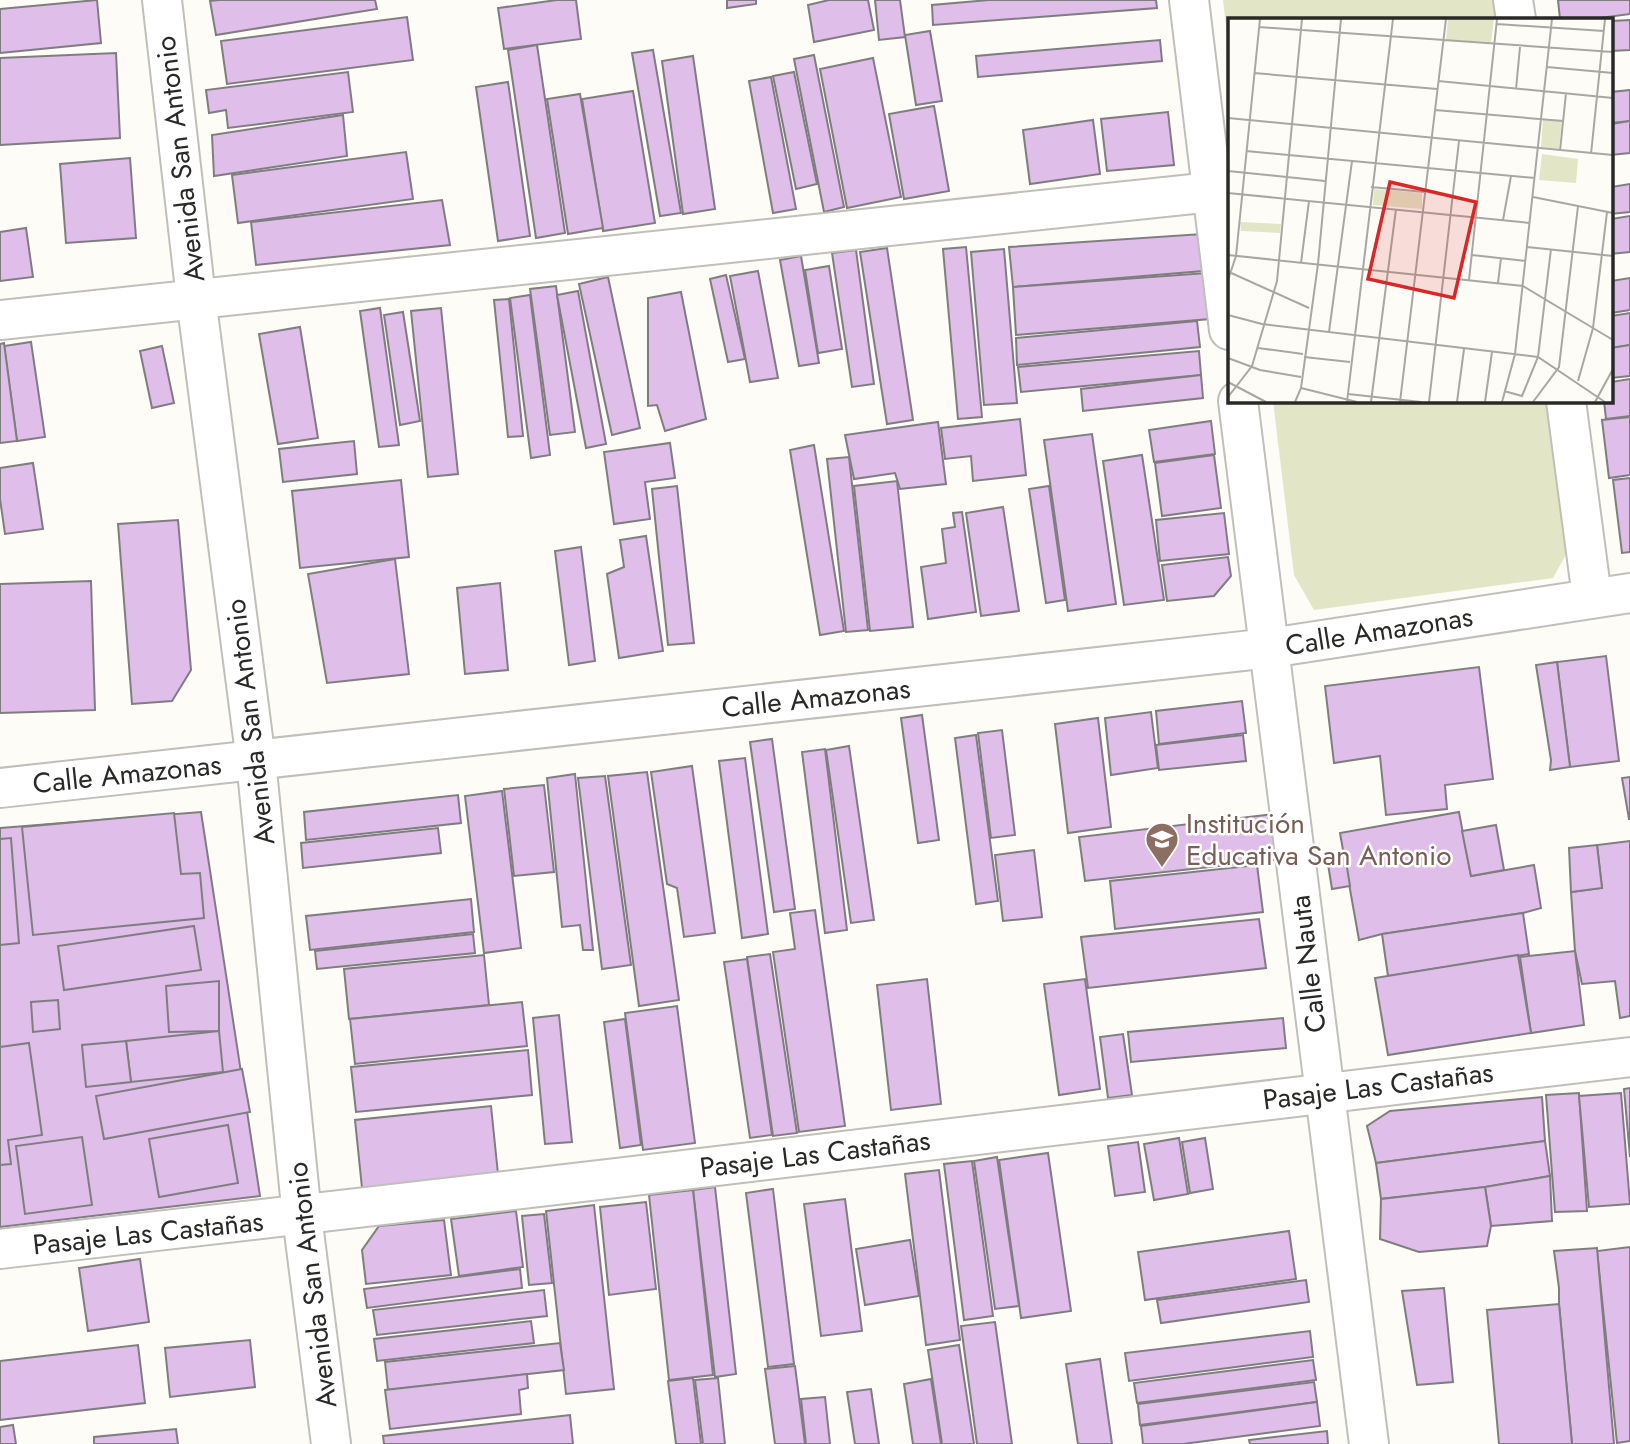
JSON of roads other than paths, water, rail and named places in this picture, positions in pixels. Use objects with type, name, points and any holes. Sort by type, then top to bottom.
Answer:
[{"type":"street","name":"Avenida San Antonio","points":[[162,0],[196,298],[256,761],[302,1216],[331,1444]]},
{"type":"street","points":[[1189,0],[1228,322]]},
{"type":"street","points":[[1513,0],[1516,18]]},
{"type":"street","points":[[0,320],[1212,192]]},
{"type":"street","name":"Calle Nauta","points":[[1238,402],[1369,1444]]},
{"type":"street","points":[[1566,402],[1592,597]]},
{"type":"street","name":"Calle Amazonas","points":[[0,788],[1270,648],[1630,593]]},
{"type":"street","name":"Pasaje Las Castañas","points":[[0,1249],[302,1216],[1630,1057]]},
{"type":"place","name":"Institución Educativa San Antonio","points":[[1162,869]]}]
